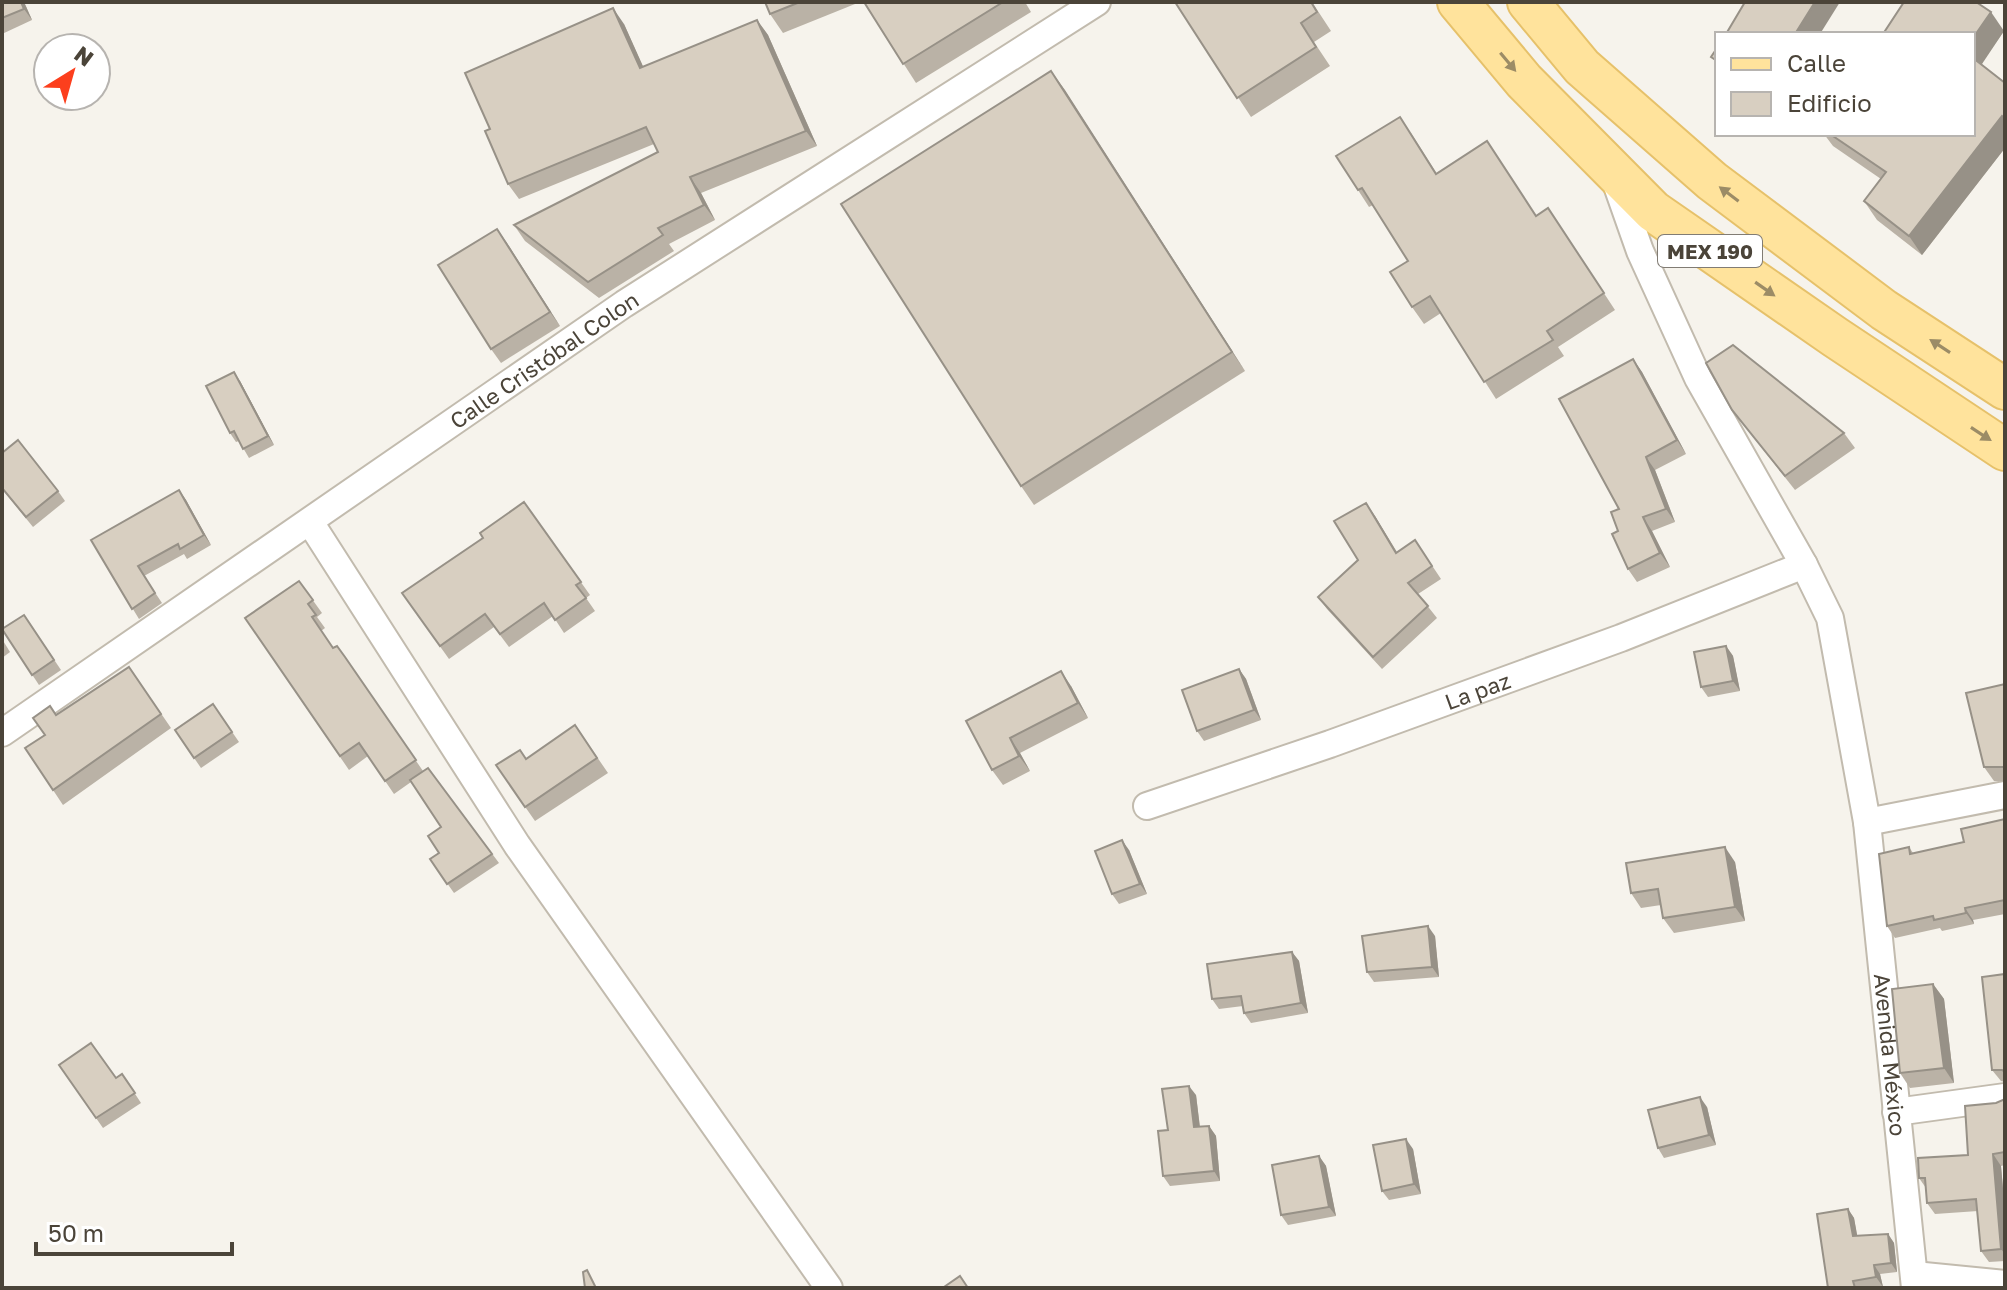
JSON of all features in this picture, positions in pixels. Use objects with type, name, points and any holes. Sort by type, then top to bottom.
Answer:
[{"type":"main road","name":"MEX 190","points":[[1458,2],[1524,81],[1653,211],[2005,450]]},
{"type":"main road","name":"MEX 190","points":[[1528,2],[1582,67],[1712,181],[1884,310],[2005,389]]},
{"type":"street","name":"Calle Cristóbal Colon","points":[[2,733],[624,304],[1097,2]]},
{"type":"street","name":"Avenida México","points":[[1611,168],[1640,251],[1698,378],[1804,565],[1830,618],[1867,822],[1914,1282]]},
{"type":"street","points":[[310,522],[517,845],[829,1288]]},
{"type":"street","name":"La paz","points":[[1147,806],[1330,744],[1621,638],[1804,565]]},
{"type":"street","points":[[1867,822],[2005,795]]},
{"type":"street","points":[[1896,1112],[2005,1097]]},
{"type":"street","points":[[1914,1282],[2005,1284]]},
{"type":"building","points":[[2,2],[21,2],[24,9],[2,18]]},
{"type":"building","points":[[765,2],[800,2],[770,14]]},
{"type":"building","points":[[864,2],[1003,2],[903,64]]},
{"type":"building","points":[[1175,2],[1311,2],[1317,12],[1301,23],[1316,47],[1237,98]]},
{"type":"building","points":[[1745,2],[1815,2],[1796,32],[1727,32]]},
{"type":"building","points":[[1904,2],[1976,2],[1991,12],[1975,35],[1975,32],[1884,32]]},
{"type":"building","points":[[613,8],[640,68],[757,20],[806,131],[690,177],[704,205],[658,228],[663,235],[588,282],[514,225],[658,152],[646,127],[508,184],[485,131],[490,129],[465,73]]},
{"type":"building","points":[[1975,60],[2005,83],[2005,119],[2002,116],[1909,236],[1864,201],[1886,172],[1833,136],[1975,136]]},
{"type":"building","points":[[1051,71],[1232,352],[1021,486],[841,204]]},
{"type":"building","points":[[1400,117],[1436,174],[1487,141],[1536,216],[1548,208],[1604,293],[1547,331],[1553,340],[1484,382],[1430,296],[1412,307],[1390,272],[1408,261],[1362,188],[1358,190],[1336,156]]},
{"type":"building","points":[[497,229],[550,312],[491,349],[438,265]]},
{"type":"building","points":[[1733,345],[1844,433],[1785,476],[1732,410],[1706,363]]},
{"type":"building","points":[[1633,359],[1677,440],[1646,457],[1666,509],[1643,517],[1660,553],[1628,569],[1612,534],[1618,531],[1611,512],[1619,509],[1559,399]]},
{"type":"building","points":[[234,372],[268,436],[243,449],[234,431],[230,433],[206,386]]},
{"type":"building","points":[[18,440],[58,491],[26,517],[2,488],[2,453]]},
{"type":"building","points":[[179,490],[204,535],[180,549],[178,544],[138,566],[155,593],[132,609],[91,540]]},
{"type":"building","points":[[524,502],[581,582],[576,585],[586,598],[555,620],[544,603],[500,634],[485,614],[440,646],[402,593],[483,538],[480,533]]},
{"type":"building","points":[[1366,503],[1396,553],[1415,540],[1432,566],[1408,583],[1428,606],[1373,657],[1318,597],[1358,560],[1334,521]]},
{"type":"building","points":[[299,581],[313,600],[308,604],[316,615],[312,617],[333,648],[337,646],[345,657],[416,760],[385,781],[359,743],[340,756],[245,618]]},
{"type":"building","points":[[24,615],[54,660],[32,675],[2,629]]},
{"type":"building","points":[[1726,646],[1733,681],[1701,687],[1694,652]]},
{"type":"building","points":[[129,667],[161,714],[53,790],[25,748],[45,735],[33,718],[50,706],[56,715]]},
{"type":"building","points":[[1239,669],[1254,710],[1197,731],[1182,690]]},
{"type":"building","points":[[1061,671],[1078,703],[1010,738],[1019,756],[992,770],[966,721]]},
{"type":"building","points":[[2005,684],[2005,767],[1984,767],[1966,693]]},
{"type":"building","points":[[213,704],[232,732],[194,758],[175,730]]},
{"type":"building","points":[[575,725],[597,758],[525,807],[496,765],[520,750],[526,759]]},
{"type":"building","points":[[428,768],[492,854],[447,884],[430,859],[439,853],[428,836],[441,827],[410,780]]},
{"type":"building","points":[[2005,819],[2005,900],[1965,908],[1966,913],[1887,926],[1879,854],[1909,847],[1910,854],[1964,842],[1961,829]]},
{"type":"building","points":[[1122,840],[1140,884],[1112,894],[1095,851]]},
{"type":"building","points":[[1725,847],[1735,907],[1663,918],[1658,889],[1631,893],[1626,863]]},
{"type":"building","points":[[1428,926],[1432,967],[1367,972],[1362,936]]},
{"type":"building","points":[[1292,952],[1301,1003],[1244,1013],[1241,996],[1212,999],[1207,964]]},
{"type":"building","points":[[2005,974],[2005,1072],[1992,1070],[1982,977]]},
{"type":"building","points":[[1933,984],[1944,1068],[1900,1073],[1892,989]]},
{"type":"building","points":[[91,1043],[116,1078],[122,1074],[135,1093],[96,1118],[59,1065]]},
{"type":"building","points":[[1189,1086],[1194,1127],[1209,1126],[1214,1171],[1163,1176],[1158,1131],[1168,1130],[1162,1089]]},
{"type":"building","points":[[1700,1097],[1709,1135],[1658,1148],[1648,1110]]},
{"type":"building","points":[[2005,1099],[2005,1152],[1993,1154],[2001,1249],[1981,1251],[1976,1199],[1927,1203],[1925,1178],[1919,1178],[1918,1158],[1968,1155],[1965,1106]]},
{"type":"building","points":[[1406,1139],[1414,1184],[1382,1191],[1373,1145]]},
{"type":"building","points":[[1319,1156],[1329,1207],[1281,1215],[1272,1165]]},
{"type":"building","points":[[1848,1209],[1853,1236],[1888,1234],[1891,1263],[1874,1265],[1876,1277],[1853,1281],[1855,1288],[1828,1288],[1817,1214]]},
{"type":"building","points":[[587,1270],[596,1288],[585,1288],[583,1272]]},
{"type":"building","points":[[960,1276],[968,1288],[944,1288],[944,1287]]}]
